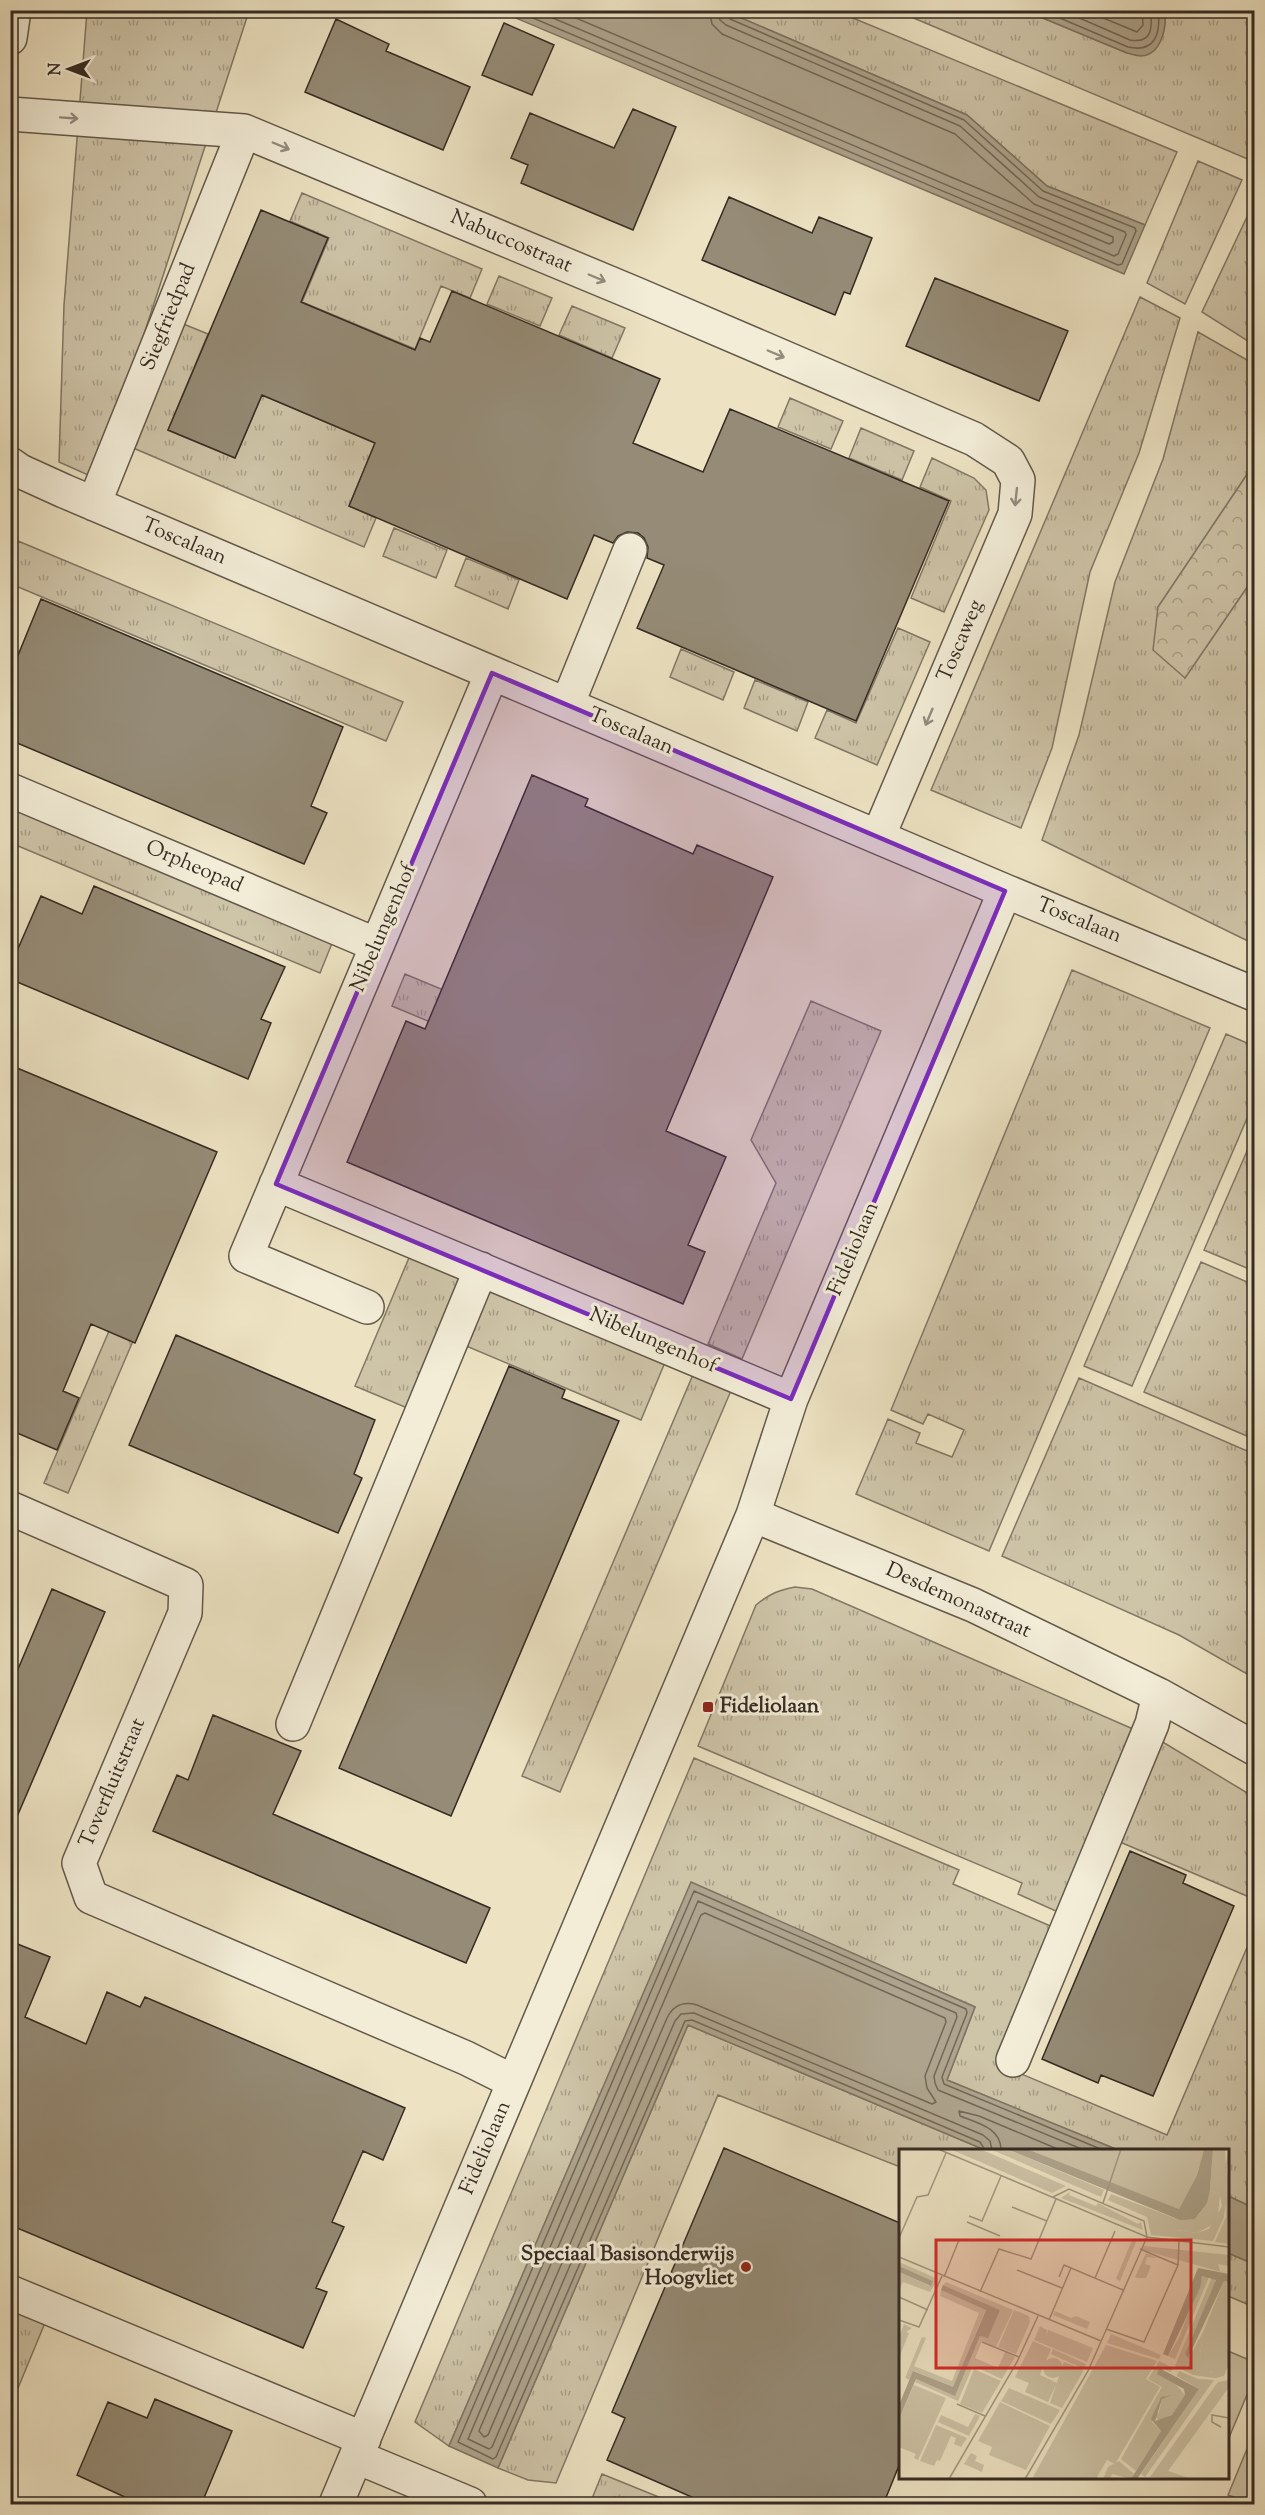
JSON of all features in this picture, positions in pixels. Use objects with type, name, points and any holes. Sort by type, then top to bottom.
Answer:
[{"type":"street","points":[[10,38],[14,10]]},
{"type":"street","name":"Nabuccostraat","points":[[10,114],[244,130],[636,294],[992,449]]},
{"type":"street","name":"Siegfriedpad","points":[[94,504],[244,130]]},
{"type":"street","name":"Toscaweg","points":[[878,837],[1015,514],[1018,480],[1008,461],[992,449]]},
{"type":"street","name":"Toscalaan","points":[[10,464],[20,471],[94,504],[1005,891],[1254,994]]},
{"type":"street","points":[[567,705],[630,550]]},
{"type":"street","name":"Nibelungenhof","points":[[367,1307],[246,1256],[492,673]]},
{"type":"street","name":"Orpheopad","points":[[10,790],[377,945]]},
{"type":"street","name":"Fideliolaan","points":[[336,2505],[753,1515],[791,1398],[1005,891]]},
{"type":"street","name":"Nibelungenhof","points":[[276,1184],[791,1398]]},
{"type":"street","points":[[293,1724],[481,1269]]},
{"type":"street","name":"Toverfluitstraat","points":[[10,1508],[186,1585],[185,1613],[79,1863],[92,1897],[455,2053],[514,2082]]},
{"type":"street","name":"Desdemonastraat","points":[[753,1515],[973,1605],[1159,1695],[1254,1748]]},
{"type":"street","points":[[1013,2060],[1152,1724],[1159,1695]]},
{"type":"street","points":[[10,2292],[360,2448],[470,2505]]},
{"type":"highlighted area","points":[[492,673],[1005,891],[791,1399],[276,1184]]},
{"type":"green space","points":[[87,11],[249,11],[97,479],[59,462],[64,305]]},
{"type":"green space","points":[[725,11],[836,11],[1177,152],[1145,225],[1047,186],[967,115]]},
{"type":"green space","points":[[897,11],[1026,11],[1127,53],[1153,50],[1161,38],[1165,25],[1165,14],[1161,11],[1254,11],[1254,150],[1250,160]]},
{"type":"green space","points":[[1198,161],[1242,180],[1185,304],[1147,283]]},
{"type":"green space","points":[[302,193],[482,269],[470,298],[441,286],[415,349],[302,302],[329,238],[290,221]]},
{"type":"green space","points":[[1254,202],[1254,345],[1202,312]]},
{"type":"green space","points":[[499,276],[552,298],[540,326],[487,304]]},
{"type":"green space","points":[[1140,297],[1180,318],[1139,453],[1090,572],[1052,748],[1021,828],[931,790]]},
{"type":"green space","points":[[572,306],[625,328],[612,358],[559,335]]},
{"type":"green space","points":[[181,323],[208,334],[168,430],[235,458],[262,395],[375,443],[349,506],[376,518],[364,547],[131,447]]},
{"type":"green space","points":[[1198,332],[1254,364],[1254,464],[1158,607],[1185,678],[1254,577],[1254,944],[1042,840],[1079,735],[1115,582],[1163,459]]},
{"type":"green space","points":[[790,398],[843,421],[831,449],[778,427]]},
{"type":"green space","points":[[861,428],[914,451],[902,480],[849,458]]},
{"type":"green space","points":[[932,458],[974,478],[986,490],[989,510],[944,612],[911,598],[951,501],[920,487]]},
{"type":"green space","points":[[1254,464],[1254,577],[1185,678],[1153,650],[1158,607]]},
{"type":"green space","points":[[394,528],[447,550],[436,578],[383,556]]},
{"type":"green space","points":[[18,541],[403,702],[386,741],[11,584],[11,558]]},
{"type":"green space","points":[[466,558],[519,580],[508,609],[455,586]]},
{"type":"green space","points":[[898,628],[930,642],[877,765],[815,738],[827,710],[856,723]]},
{"type":"green space","points":[[681,649],[734,672],[723,700],[670,677]]},
{"type":"green space","points":[[755,680],[808,702],[797,731],[744,708]]},
{"type":"green space","points":[[10,800],[335,936],[320,973],[11,843]]},
{"type":"green space","points":[[1072,970],[1210,1028],[989,1551],[856,1494],[888,1419],[920,1433],[916,1443],[952,1457],[964,1430],[928,1414],[923,1424],[891,1410]]},
{"type":"green space","points":[[405,974],[537,1029],[523,1061],[392,1006]]},
{"type":"green space","points":[[811,1001],[881,1031],[742,1359],[708,1344],[776,1183],[751,1140]]},
{"type":"green space","points":[[1226,1034],[1254,1046],[1254,1102],[1132,1386],[1084,1366]]},
{"type":"green space","points":[[1254,1135],[1254,1271],[1204,1250]]},
{"type":"green space","points":[[411,1253],[467,1276],[412,1410],[355,1386]]},
{"type":"green space","points":[[1201,1262],[1254,1285],[1254,1439],[1144,1392]]},
{"type":"green space","points":[[489,1286],[666,1360],[641,1420],[464,1345]]},
{"type":"green space","points":[[118,1310],[142,1320],[68,1493],[44,1483]]},
{"type":"green space","points":[[695,1370],[733,1386],[560,1792],[522,1776]]},
{"type":"green space","points":[[1079,1378],[1254,1454],[1254,1678],[1179,1635],[1002,1556]]},
{"type":"green space","points":[[795,1587],[812,1589],[1133,1729],[1058,1912],[1018,1894],[1022,1883],[698,1746],[756,1605],[774,1593]]},
{"type":"green space","points":[[1161,1741],[1254,1797],[1254,1899],[1113,1839]]},
{"type":"green space","points":[[694,1758],[959,1870],[953,1884],[1055,1928],[1000,2065],[1167,2135],[1254,1931],[1254,2142],[1249,2153],[1254,2156],[1254,2208],[1229,2196],[1229,2149],[1116,2149],[947,2080],[975,2007],[691,1883],[449,2446],[415,2422]]},
{"type":"green space","points":[[688,2025],[983,2149],[899,2149],[899,2167],[718,2095],[556,2483],[528,2480],[498,2468]]},
{"type":"green space","points":[[1229,2253],[1254,2264],[1254,2307],[1229,2296]]},
{"type":"green space","points":[[17,2305],[47,2318],[11,2405],[11,2320]]},
{"type":"green space","points":[[1229,2351],[1254,2362],[1254,2378],[1229,2438]]},
{"type":"green space","points":[[1254,2432],[1254,2504],[1228,2495]]},
{"type":"green space","points":[[602,2474],[676,2504],[598,2504],[591,2501]]},
{"type":"water","points":[[499,11],[725,11],[967,115],[1047,186],[1145,225],[1124,274]]},
{"type":"water","points":[[1026,11],[1161,11],[1165,14],[1163,34],[1158,46],[1148,55],[1139,56]]},
{"type":"water","points":[[691,1882],[975,2007],[947,2080],[1116,2149],[983,2149],[688,2025],[498,2468],[449,2446]]},
{"type":"water","points":[[1229,2196],[1254,2208],[1254,2264],[1229,2253]]},
{"type":"building","points":[[336,19],[389,44],[386,51],[470,87],[443,150],[305,92]]},
{"type":"building","points":[[504,23],[554,45],[532,95],[482,75]]},
{"type":"building","points":[[633,109],[676,127],[633,230],[521,183],[528,165],[511,158],[530,113],[614,148]]},
{"type":"building","points":[[729,197],[812,233],[819,217],[872,238],[850,294],[844,292],[835,315],[702,260]]},
{"type":"building","points":[[261,210],[328,238],[301,302],[415,350],[420,338],[430,342],[452,291],[660,379],[633,443],[703,472],[730,409],[949,501],[856,721],[637,628],[664,565],[647,558],[648,547],[644,538],[638,533],[627,532],[618,536],[613,543],[594,535],[567,599],[349,506],[375,443],[262,395],[235,458],[168,430]]},
{"type":"building","points":[[935,278],[1068,331],[1039,401],[906,346]]},
{"type":"building","points":[[41,599],[343,727],[311,806],[327,813],[304,864],[10,740],[10,675]]},
{"type":"building","points":[[532,775],[588,799],[585,806],[693,854],[697,845],[773,877],[666,1131],[726,1157],[688,1245],[705,1252],[683,1304],[347,1162],[406,1021],[425,1029]]},
{"type":"building","points":[[94,886],[285,967],[261,1019],[271,1023],[248,1079],[10,979],[10,967],[41,896],[82,914]]},
{"type":"building","points":[[10,1065],[217,1152],[135,1343],[91,1324],[63,1391],[79,1398],[57,1450],[10,1430]]},
{"type":"building","points":[[176,1335],[375,1420],[354,1474],[362,1478],[338,1533],[129,1445]]},
{"type":"building","points":[[509,1366],[565,1390],[562,1398],[619,1421],[451,1816],[339,1768]]},
{"type":"building","points":[[52,1589],[105,1612],[10,1833],[10,1688]]},
{"type":"building","points":[[213,1715],[301,1751],[273,1814],[490,1908],[466,1963],[153,1831],[177,1775],[188,1780]]},
{"type":"building","points":[[1130,1851],[1186,1875],[1183,1883],[1234,1906],[1153,2096],[1101,2075],[1098,2083],[1042,2059]]},
{"type":"building","points":[[10,1941],[50,1957],[25,2017],[86,2044],[107,1992],[140,2007],[145,1997],[405,2108],[383,2160],[363,2151],[332,2222],[344,2227],[316,2288],[327,2292],[303,2348],[10,2225]]},
{"type":"building","points":[[724,2148],[899,2223],[899,2465],[883,2505],[710,2505],[607,2460],[625,2418],[612,2412]]},
{"type":"building","points":[[155,2399],[232,2431],[201,2505],[142,2505],[77,2475],[108,2402],[147,2418]]},
{"type":"place","name":"Fideliolaan","points":[[708,1707]]},
{"type":"place","name":"Speciaal Basisonderwijs Hoogvliet","points":[[746,2267]]}]
